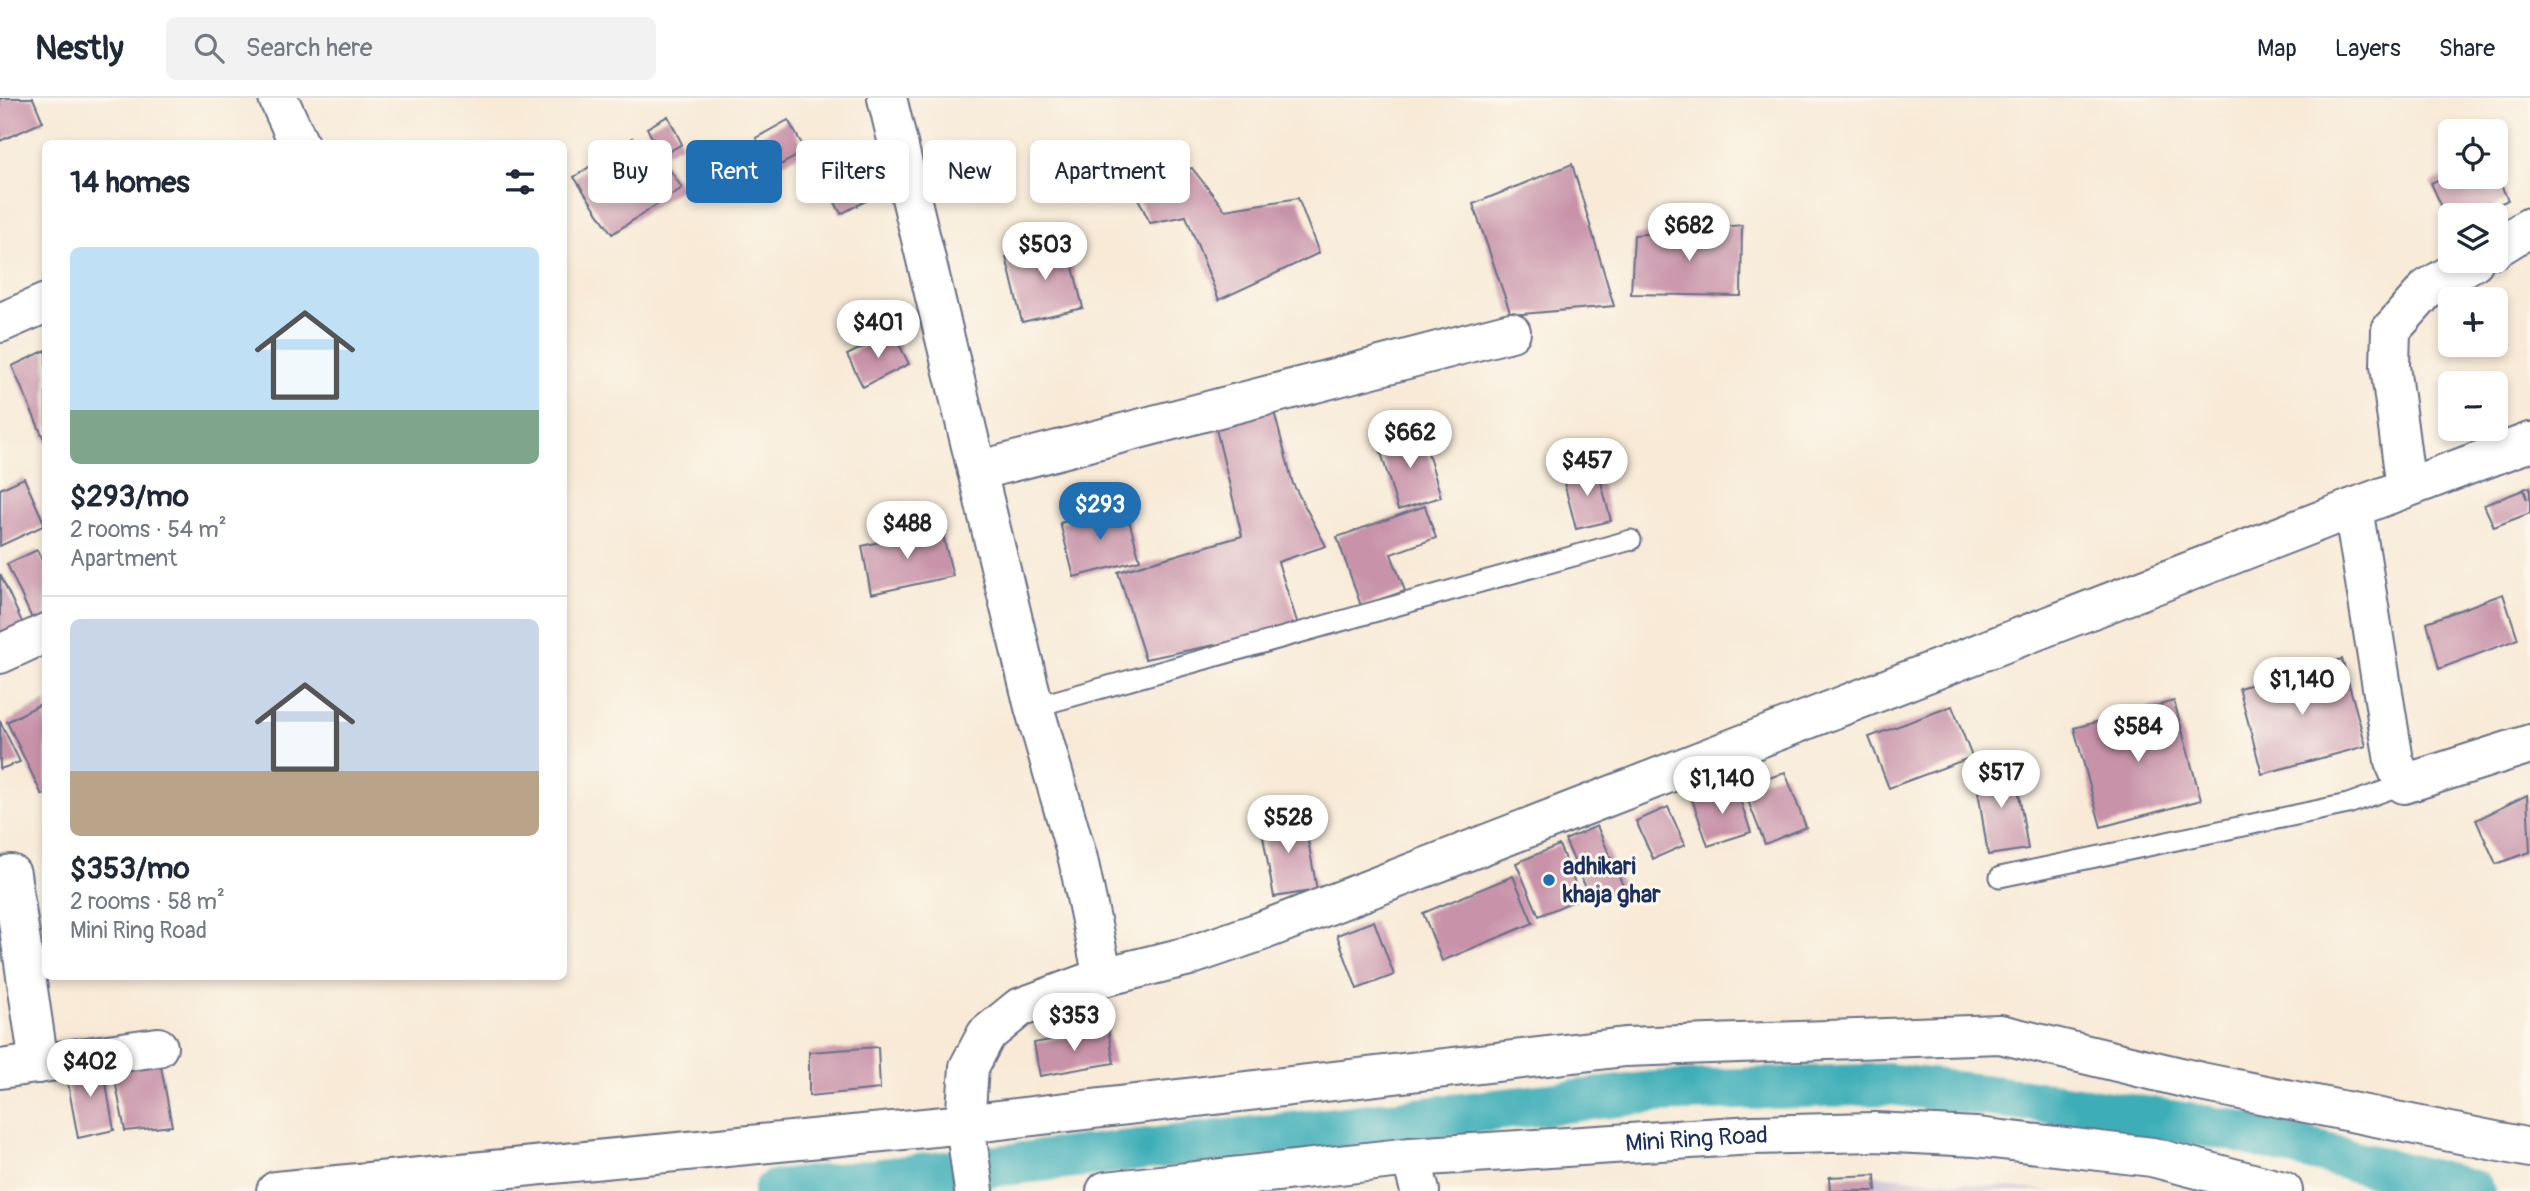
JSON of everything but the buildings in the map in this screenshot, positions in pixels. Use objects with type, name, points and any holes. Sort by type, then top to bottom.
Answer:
[{"type":"street","points":[[278,98],[297,140]]},
{"type":"street","points":[[887,98],[1034,707],[1078,859],[1103,977]]},
{"type":"street","points":[[2508,241],[2530,227]]},
{"type":"street","points":[[2406,488],[2390,366],[2390,330],[2428,288],[2454,273]]},
{"type":"street","points":[[0,323],[42,305]]},
{"type":"street","points":[[977,471],[1511,332]]},
{"type":"street","points":[[974,1191],[967,1138],[969,1067],[986,1035],[1019,1008],[1103,977],[1189,956],[1259,932],[2530,442]]},
{"type":"street","points":[[2353,508],[2394,761],[2404,784],[2530,744]]},
{"type":"street","points":[[0,654],[42,635]]},
{"type":"street","points":[[10,874],[39,1064]]},
{"type":"street","points":[[276,1191],[967,1138],[1625,1047],[2000,1034],[2201,1082],[2530,1148]]},
{"type":"street","points":[[0,1069],[158,1047]]},
{"type":"street","name":"Mini Ring Road","points":[[1106,1191],[1415,1174],[1753,1135],[1874,1132],[1976,1137],[2152,1157],[2283,1191]]},
{"type":"lane","points":[[1034,707],[1631,540]]},
{"type":"lane","points":[[2000,877],[2348,804],[2404,784]]},
{"type":"shaded area","points":[[1875,1175],[2054,1191],[1875,1191]]},
{"type":"waterway","points":[[774,1191],[1654,1092],[1888,1084],[2051,1103],[2231,1130],[2474,1191]]},
{"type":"place","name":"adhikari khaja ghar","points":[[1549,880]]}]
